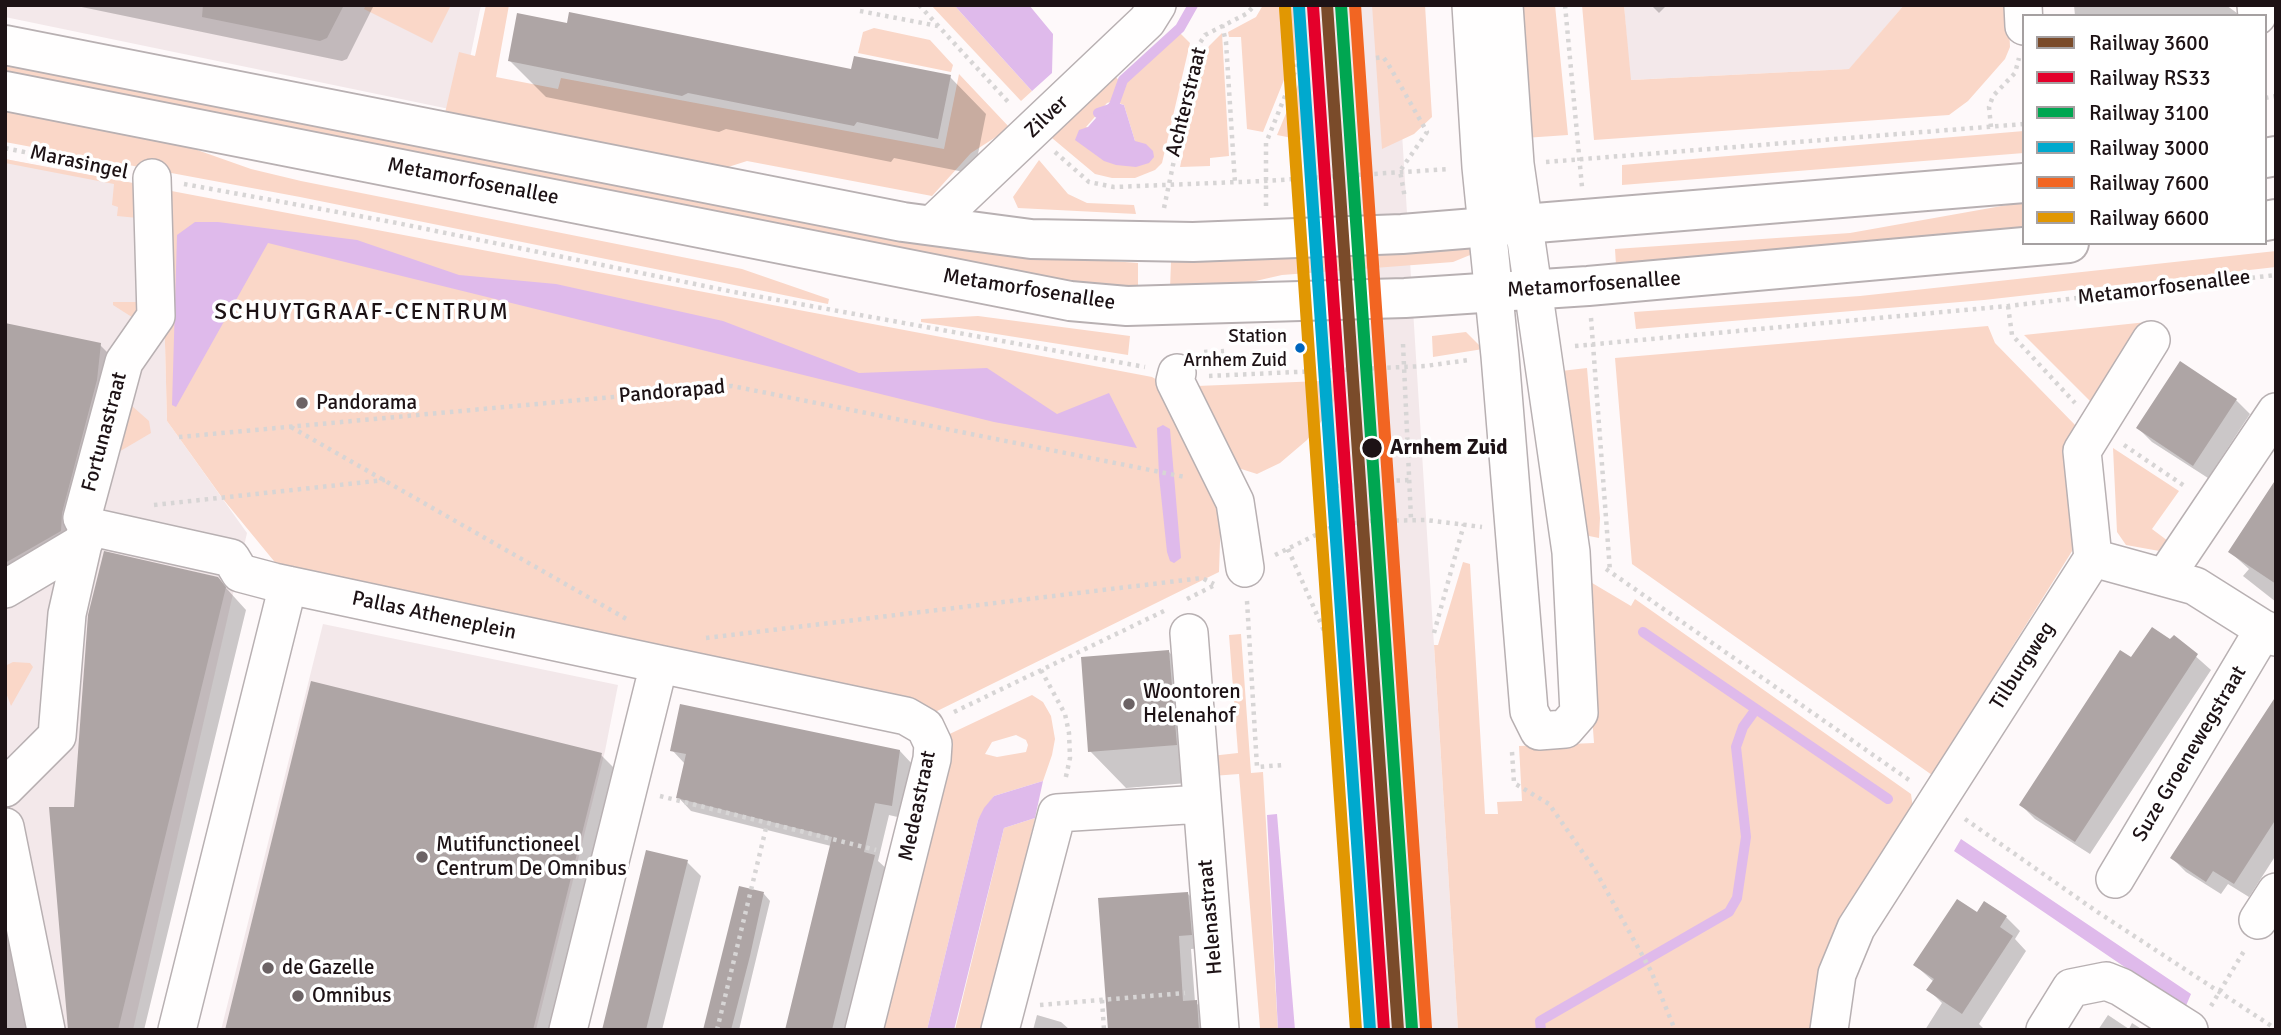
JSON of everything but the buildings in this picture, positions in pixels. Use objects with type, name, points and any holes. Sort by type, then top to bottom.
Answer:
[{"type":"main road","points":[[5,33],[51,52]]},
{"type":"main road","points":[[5,45],[932,225],[1031,239],[1194,242],[1487,229],[2022,184]]},
{"type":"main road","name":"Metamorfosenallee","points":[[5,91],[1070,301],[1160,306],[1535,290],[2047,245]]},
{"type":"street","name":"Zilver","points":[[932,225],[1147,21],[1157,5]]},
{"type":"street","points":[[1471,5],[1498,165],[1527,226],[1571,552],[1579,713],[1565,729],[1539,731],[1529,711],[1487,358],[1494,292],[1487,229],[1498,165],[1504,5]]},
{"type":"street","points":[[2022,5],[2022,39]]},
{"type":"street","name":"Fortunastraat","points":[[5,788],[57,736],[67,614],[86,534],[82,518],[124,362],[156,316],[152,178]]},
{"type":"street","points":[[2151,340],[2082,451],[2092,558],[2195,586],[2270,633]]},
{"type":"street","points":[[1177,373],[1175,381],[1235,502],[1230,577]]},
{"type":"street","points":[[2165,578],[2276,412]]},
{"type":"street","points":[[5,589],[86,534]]},
{"type":"street","name":"Pallas Atheneplein","points":[[86,534],[231,558],[240,573],[288,586],[659,664]]},
{"type":"street","name":"Tilburgweg","points":[[1829,1030],[1837,974],[1856,928],[2092,558]]},
{"type":"street","points":[[177,1030],[288,586]]},
{"type":"street","name":"Helenastraat","points":[[1181,614],[1202,804],[1220,1030]]},
{"type":"street","name":"Suze Groenewegstraat","points":[[2115,879],[2270,633]]},
{"type":"street","points":[[568,1030],[659,664]]},
{"type":"street","name":"Medeastraat","points":[[659,664],[906,716],[925,727],[933,744],[932,759],[864,1030]]},
{"type":"street","points":[[1002,1019],[1057,813],[1202,804]]},
{"type":"street","points":[[5,827],[46,1030]]},
{"type":"street","points":[[2045,1030],[2071,988],[2106,981],[2121,987],[2189,1030]]},
{"type":"path","name":"Achterstraat","points":[[1166,186],[1198,46],[1205,35],[1246,15],[1255,5]]},
{"type":"path","points":[[1565,5],[1584,221]]},
{"type":"path","points":[[860,11],[939,27]]},
{"type":"path","points":[[1222,25],[1226,42],[1235,183]]},
{"type":"path","points":[[1991,127],[1989,107],[1993,96],[2015,73],[2022,39]]},
{"type":"path","points":[[1376,58],[1383,58],[1387,62],[1427,132],[1400,171],[1405,198]]},
{"type":"path","points":[[1266,207],[1266,143],[1297,64],[1306,63]]},
{"type":"path","points":[[1147,187],[1498,165],[2022,124]]},
{"type":"path","name":"Marasingel","points":[[5,148],[152,178]]},
{"type":"path","points":[[152,178],[392,222],[748,295],[1141,367]]},
{"type":"path","name":"Metamorfosenallee","points":[[1593,344],[2008,306],[2276,275]]},
{"type":"path","points":[[1588,286],[1610,572]]},
{"type":"path","points":[[2008,306],[2012,335],[2096,427],[2213,505]]},
{"type":"path","points":[[1403,344],[1411,519]]},
{"type":"path","points":[[1177,373],[1225,377],[1404,367],[1487,358]]},
{"type":"path","name":"Pandorapad","points":[[179,437],[732,386],[1187,477]]},
{"type":"path","points":[[290,426],[632,622]]},
{"type":"path","points":[[142,506],[220,495],[386,480]]},
{"type":"path","points":[[1388,481],[1409,480]]},
{"type":"path","points":[[1334,526],[1333,486],[1353,485]]},
{"type":"path","points":[[925,727],[1041,670],[1181,614],[1230,577],[1334,526],[1411,519],[1494,530]]},
{"type":"path","points":[[1434,633],[1464,524]]},
{"type":"path","points":[[1288,549],[1329,642]]},
{"type":"path","points":[[693,639],[1129,586],[1230,577]]},
{"type":"path","points":[[1230,577],[1256,767],[1283,765]]},
{"type":"path","points":[[1041,670],[1065,714],[1069,733],[1070,758],[1057,813]]},
{"type":"path","points":[[629,788],[907,858]]},
{"type":"path","points":[[717,1030],[767,824]]},
{"type":"path","points":[[2220,992],[2267,906]]},
{"type":"path","points":[[1640,948],[1675,1030]]},
{"type":"path","points":[[1002,1019],[1102,1000],[1217,991]]},
{"type":"path","points":[[1102,1000],[1104,1030]]},
{"type":"shaded area","points":[[5,5],[481,5],[459,111],[5,17]]},
{"type":"shaded area","points":[[366,5],[451,5],[432,43],[364,9]]},
{"type":"shaded area","points":[[486,5],[509,5],[496,77],[558,89],[561,78],[944,149],[959,74],[1010,128],[971,153],[932,196],[747,161],[722,169],[445,113],[459,52],[475,56]]},
{"type":"shaded area","points":[[931,5],[954,5],[1032,91],[1021,101]]},
{"type":"shaded area","points":[[954,5],[1029,5],[1053,34],[1052,73],[1032,91]]},
{"type":"shaded area","points":[[1263,5],[1302,5],[1306,60],[1292,60],[1263,132],[1247,129],[1241,37],[1229,37],[1228,32],[1256,17]]},
{"type":"shaded area","points":[[1292,5],[1394,5],[1458,1030],[1366,1030]]},
{"type":"shaded area","points":[[1372,5],[1425,5],[1432,117],[1414,134],[1382,149]]},
{"type":"shaded area","points":[[1513,5],[1555,5],[1568,135],[1524,138]]},
{"type":"shaded area","points":[[1582,5],[1624,5],[1631,80],[1849,69],[1904,5],[2008,5],[2010,47],[2005,59],[1968,101],[1949,115],[1594,140]]},
{"type":"shaded area","points":[[1624,5],[1904,5],[1850,69],[1630,80]]},
{"type":"shaded area","points":[[874,28],[930,40],[953,65],[951,72],[858,53],[863,32]]},
{"type":"shaded area","points":[[1179,32],[1190,43],[1162,163],[1155,170],[1135,178],[1112,178],[1095,174],[1052,138],[1116,77],[1123,86]],"holes":[[[1114,101],[1124,105],[1135,141],[1086,127],[1107,103]]]},
{"type":"shaded area","points":[[1222,33],[1229,156],[1210,158],[1210,166],[1180,167],[1201,66],[1209,46]]},
{"type":"shaded area","points":[[5,56],[864,232],[967,250],[1138,263],[1138,287],[1032,277],[5,71]]},
{"type":"shaded area","points":[[1302,75],[1307,75],[1312,142],[1277,135]]},
{"type":"shaded area","points":[[1111,101],[1124,105],[1135,141],[1146,144],[1153,151],[1154,157],[1149,163],[1136,167],[1116,165],[1104,161],[1075,140],[1079,130],[1088,127]]},
{"type":"shaded area","points":[[5,109],[166,139],[251,169],[301,181],[742,269],[829,299],[828,304],[300,197],[5,142]]},
{"type":"shaded area","points":[[2022,131],[2022,153],[1622,185],[1622,165]]},
{"type":"shaded area","points":[[5,159],[161,189],[167,421],[247,533],[133,1030],[5,1030]]},
{"type":"shaded area","points":[[5,159],[144,185],[147,312],[135,319],[113,305],[113,302],[136,302],[138,218],[117,216],[118,207],[112,205],[114,184],[5,163]]},
{"type":"shaded area","points":[[1039,160],[1068,194],[1087,203],[1134,205],[1136,214],[1018,208],[1013,197]]},
{"type":"shaded area","points":[[161,189],[1152,377],[1159,381],[1221,513],[1219,572],[923,718],[910,697],[278,566],[223,499],[167,421]]},
{"type":"shaded area","points":[[2022,202],[2022,230],[1616,265],[1615,249],[1850,233]]},
{"type":"shaded area","points":[[195,222],[218,222],[357,240],[459,275],[556,284],[723,321],[859,373],[987,368],[1057,414],[1109,393],[1137,448],[994,422],[268,243],[176,407],[172,405],[177,235]]},
{"type":"shaded area","points":[[1474,245],[1475,253],[1453,262],[1282,275],[1229,287],[1170,289],[1171,262]]},
{"type":"shaded area","points":[[2276,251],[2276,267],[1984,300],[1636,329],[1634,312],[1860,296]]},
{"type":"shaded area","points":[[978,316],[1130,336],[1128,355],[921,322],[921,319]]},
{"type":"shaded area","points":[[2147,322],[2093,404],[2024,335]]},
{"type":"shaded area","points":[[1988,326],[1995,343],[2078,428],[2074,548],[1932,775],[1632,564],[1615,358]]},
{"type":"shaded area","points":[[1466,332],[1483,349],[1433,357],[1432,336]]},
{"type":"shaded area","points":[[1587,368],[1600,518],[1599,538],[1579,534],[1561,371]]},
{"type":"shaded area","points":[[1346,380],[1324,418],[1307,440],[1280,463],[1257,474],[1235,467],[1197,386]]},
{"type":"shaded area","points":[[132,406],[149,421],[151,433],[117,453],[129,407]]},
{"type":"shaded area","points":[[1163,425],[1170,429],[1181,558],[1174,563],[1170,561],[1167,552],[1159,476],[1157,428]]},
{"type":"shaded area","points":[[2113,448],[2179,491],[2152,529],[2172,544],[2165,552],[2126,545],[2117,532]]},
{"type":"shaded area","points":[[1463,562],[1470,564],[1485,814],[1498,814],[1497,802],[1522,801],[1519,746],[1594,743],[1582,577],[1631,606],[1635,599],[1911,794],[1913,808],[1815,1030],[1458,1030],[1434,645],[1438,645]]},
{"type":"shaded area","name":"Mutifunctioneel Centrum De Omnibus","points":[[323,624],[618,685],[605,751],[536,1030],[221,1030]]},
{"type":"shaded area","points":[[1241,634],[1251,773],[1263,772],[1278,1030],[1255,1030],[1260,1028],[1239,774],[1212,776],[1211,756],[1238,753],[1229,635]]},
{"type":"shaded area","points":[[13,662],[30,663],[33,667],[11,706],[5,690],[5,666]]},
{"type":"shaded area","points":[[1032,695],[1043,702],[1051,716],[1055,739],[1043,781],[994,796],[978,820],[927,1030],[872,1030],[939,739]],"holes":[[[1016,735],[1026,740],[1026,752],[997,757],[985,754],[992,742]]]},
{"type":"shaded area","points":[[1043,781],[1035,818],[1004,828],[954,1030],[927,1030],[978,820],[994,796]]},
{"type":"shaded area","points":[[1277,814],[1295,1030],[1278,1030],[1267,815]]},
{"type":"shaded area","points":[[1035,818],[1029,843],[1036,845],[990,1030],[955,1030],[1004,828]]},
{"type":"shaded area","points":[[1961,839],[2191,994],[2185,1008],[1954,851]]},
{"type":"waterway","points":[[1098,113],[1113,108],[1123,80],[1180,28],[1193,5]]},
{"type":"waterway","points":[[1643,632],[1888,799]]},
{"type":"waterway","points":[[1541,1030],[1540,1021],[1729,912],[1737,898],[1746,837],[1736,747],[1743,727],[1756,709]]},
{"type":"rail line","name":"3600","points":[[1327,5],[1398,1030]]},
{"type":"rail line","name":"3100","points":[[1341,5],[1412,1029]]},
{"type":"rail line","name":"7600","points":[[1355,5],[1426,1028]]},
{"type":"rail line","name":"RS33","points":[[1313,6],[1384,1030]]},
{"type":"rail line","name":"3000","points":[[1299,7],[1370,1030]]},
{"type":"rail line","name":"6600","points":[[1285,8],[1356,1030]]},
{"type":"place","name":"Station Arnhem Zuid","points":[[1300,348]]},
{"type":"place","name":"Pandorama","points":[[302,403]]},
{"type":"place","name":"Arnhem Zuid","points":[[1372,448]]},
{"type":"place","name":"Woontoren Helenahof","points":[[1129,704]]},
{"type":"place","name":"Mutifunctioneel Centrum De Omnibus","points":[[422,857]]},
{"type":"place","name":"de Gazelle","points":[[268,968]]},
{"type":"place","name":"Omnibus","points":[[298,996]]},
{"type":"district","name":"SCHUYTGRAAF-CENTRUM","points":[[362,313]]}]
